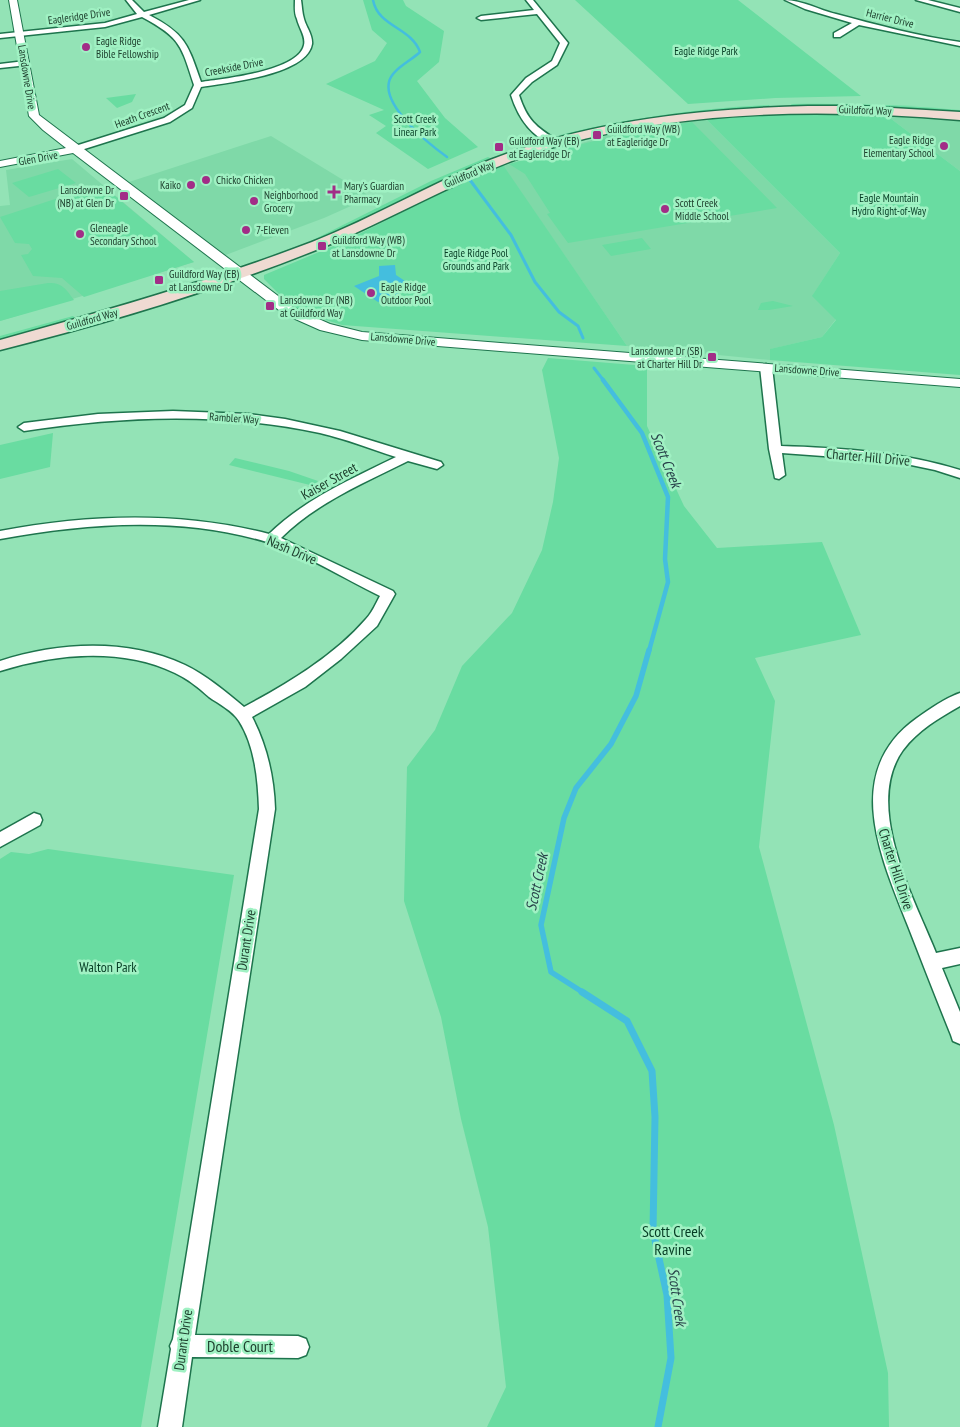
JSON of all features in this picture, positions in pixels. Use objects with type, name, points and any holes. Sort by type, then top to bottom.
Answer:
[{"type":"main road","name":"Guildford Way","points":[[0,345],[162,299],[234,270],[336,236],[472,171],[549,139],[632,116],[745,103],[848,102],[960,108]]},
{"type":"main road","name":"Guildford Way","points":[[549,139],[658,121],[763,110],[856,109],[960,116]]},
{"type":"main road","name":"Guildford Way","points":[[0,332],[153,289],[234,270]]},
{"type":"street","name":"Lansdowne Drive","points":[[14,0],[34,116],[289,312],[325,327],[362,336],[960,383]]},
{"type":"street","points":[[129,0],[132,8],[172,30],[180,40],[198,85]]},
{"type":"street","name":"Eagleridge Drive","points":[[0,36],[105,25],[197,0]]},
{"type":"street","name":"Creekside Drive","points":[[198,85],[270,71],[298,58],[307,49],[308,37],[299,19],[298,0]]},
{"type":"street","points":[[529,0],[564,43],[561,55],[550,68],[530,79],[515,96],[521,116],[549,139]]},
{"type":"street","name":"Harrier Drive","points":[[788,0],[811,9],[859,22],[927,39],[960,44]]},
{"type":"street","points":[[919,0],[960,10]]},
{"type":"street","points":[[481,18],[540,12]]},
{"type":"street","points":[[837,35],[859,22]]},
{"type":"street","points":[[0,66],[25,64]]},
{"type":"street","name":"Heath Crescent","points":[[75,149],[167,120],[189,106],[198,85]]},
{"type":"street","name":"Glen Drive","points":[[0,164],[48,156],[75,149]]},
{"type":"street","points":[[766,367],[779,475]]},
{"type":"street","name":"Rambler Way","points":[[24,427],[54,422],[130,416],[183,415],[247,419],[293,424],[323,431],[406,458],[438,465]]},
{"type":"street","name":"Charter Hill Drive","points":[[775,449],[896,458],[923,462],[960,474]]},
{"type":"street","name":"Kaiser Street","points":[[272,539],[301,515],[321,502],[406,458]]},
{"type":"street","name":"Nash Drive","points":[[0,535],[70,523],[111,520],[203,525],[272,539],[388,594],[372,622],[336,655],[300,683],[243,715]]},
{"type":"street","name":"Durant Drive","points":[[0,666],[38,656],[65,652],[101,652],[131,655],[159,661],[180,669],[198,680],[243,715],[256,742],[264,769],[267,787],[267,809],[181,1346],[170,1427]]},
{"type":"street","name":"Charter Hill Drive","points":[[960,699],[910,732],[895,750],[887,764],[882,781],[879,804],[882,832],[930,962],[960,1035]]},
{"type":"street","points":[[0,840],[34,820]]},
{"type":"street","points":[[930,962],[960,956]]},
{"type":"street","name":"Doble Court","points":[[181,1346],[298,1347]]},
{"type":"shaded area","name":"Eagle Ridge Elementary School","points":[[886,115],[960,121],[960,171]]},
{"type":"shaded area","name":"Scott Creek Middle School","points":[[706,119],[840,253],[813,295],[836,319],[822,337],[771,349],[770,360],[627,346],[503,166],[609,135]]},
{"type":"shaded area","points":[[271,136],[371,197],[324,218],[223,256],[129,182]]},
{"type":"shaded area","name":"Gleneagle Secondary School","points":[[72,159],[194,262],[0,321],[0,206],[10,205],[6,170]]},
{"type":"green space","name":"Scott Creek Linear Park","points":[[363,0],[403,0],[406,6],[444,31],[439,62],[417,81],[445,118],[478,147],[428,169],[376,133],[386,126],[369,115],[384,110],[326,84],[375,61],[387,43],[372,30]]},
{"type":"green space","name":"Eagle Ridge Park","points":[[575,0],[738,0],[861,96],[775,98],[688,104]]},
{"type":"green space","points":[[136,94],[132,102],[117,108],[106,98]]},
{"type":"green space","points":[[791,104],[918,107],[960,110],[960,114],[793,107]]},
{"type":"green space","points":[[769,105],[771,108],[560,135],[664,115]]},
{"type":"green space","name":"Eagle Mountain Hydro Right-of-Way","points":[[838,113],[886,115],[960,171],[960,375],[770,360],[770,349],[822,337],[836,320],[812,296],[840,253],[706,119]]},
{"type":"green space","points":[[692,122],[777,208],[568,243],[547,214],[550,213],[525,174],[509,164],[622,134]]},
{"type":"green space","points":[[488,157],[490,158],[474,167],[313,243],[311,241],[431,181]]},
{"type":"green space","name":"Eagle Ridge Pool Grounds and Park","points":[[503,165],[627,346],[342,325],[296,311],[264,279],[264,275],[343,242],[439,194]]},
{"type":"green space","points":[[58,169],[76,183],[29,197],[12,183]]},
{"type":"green space","name":"Gleneagle Secondary School","points":[[103,186],[194,262],[84,297],[62,278],[33,276],[21,255],[28,254],[32,249],[29,244],[15,243],[0,217],[92,187]]},
{"type":"green space","points":[[642,238],[651,249],[611,256],[602,245]]},
{"type":"green space","points":[[48,283],[60,285],[74,300],[0,321],[0,291]]},
{"type":"green space","points":[[773,301],[793,306],[758,310],[761,303]]},
{"type":"green space","points":[[73,316],[75,318],[0,341],[0,336]]},
{"type":"green space","name":"Scott Creek Ravine","points":[[548,358],[647,366],[647,426],[684,506],[717,548],[822,542],[861,635],[755,658],[775,701],[759,847],[834,1125],[888,1373],[889,1427],[487,1427],[506,1387],[488,1227],[461,1119],[441,1017],[404,901],[407,767],[435,730],[462,666],[512,613],[542,550],[553,502],[559,458],[542,370]]},
{"type":"green space","points":[[53,433],[50,467],[0,479],[0,445]]},
{"type":"green space","points":[[235,458],[289,471],[318,481],[314,486],[229,465]]},
{"type":"green space","name":"Walton Park","points":[[48,849],[234,875],[141,1427],[0,1427],[0,859],[11,852],[29,854]]},
{"type":"water","points":[[395,265],[396,275],[414,287],[378,302],[354,286],[379,276],[379,266]]},
{"type":"waterway","name":"Scott Creek","points":[[373,0],[381,16],[410,37],[420,52],[391,77],[389,92],[393,102],[409,124],[447,157]]},
{"type":"waterway","name":"Scott Creek","points":[[470,180],[511,235],[535,282],[559,312],[578,326],[583,338]]},
{"type":"waterway","name":"Scott Creek","points":[[594,368],[604,381]]},
{"type":"waterway","name":"Scott Creek","points":[[603,380],[642,433],[668,497],[665,559],[668,582],[649,651]]},
{"type":"waterway","name":"Scott Creek","points":[[584,993],[551,972],[541,925],[564,818],[576,788],[611,744],[636,696],[649,650]]},
{"type":"waterway","name":"Scott Creek","points":[[582,992],[627,1021],[652,1071],[655,1117],[653,1231],[667,1295],[671,1358],[658,1427]]},
{"type":"place","name":"Eagle Ridge Bible Fellowship","points":[[86,47]]},
{"type":"place","name":"Guildford Way (WB) at Eagleridge Dr","points":[[597,135]]},
{"type":"place","name":"Eagle Ridge Elementary School","points":[[944,146]]},
{"type":"place","name":"Guildford Way (EB) at Eagleridge Dr","points":[[499,147]]},
{"type":"place","name":"Chicko Chicken","points":[[206,180]]},
{"type":"place","name":"Kaiko","points":[[191,185]]},
{"type":"place","name":"Mary's Guardian Pharmacy","points":[[334,192]]},
{"type":"place","name":"Lansdowne Dr (NB) at Glen Dr","points":[[124,196]]},
{"type":"place","name":"Neighborhood Grocery","points":[[254,201]]},
{"type":"place","name":"Scott Creek Middle School","points":[[665,209]]},
{"type":"place","name":"7-Eleven","points":[[246,230]]},
{"type":"place","name":"Gleneagle Secondary School","points":[[80,234]]},
{"type":"place","name":"Guildford Way (WB) at Lansdowne Dr","points":[[322,246]]},
{"type":"place","name":"Guildford Way (EB) at Lansdowne Dr","points":[[159,280]]},
{"type":"place","name":"Eagle Ridge Outdoor Pool","points":[[371,293]]},
{"type":"place","name":"Lansdowne Dr (NB) at Guildford Way","points":[[270,306]]},
{"type":"place","name":"Lansdowne Dr (SB) at Charter Hill Dr","points":[[712,357]]}]
